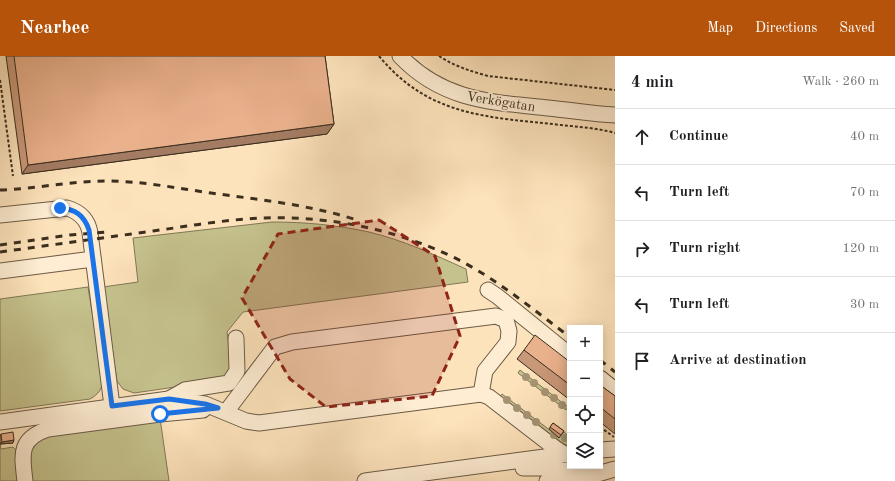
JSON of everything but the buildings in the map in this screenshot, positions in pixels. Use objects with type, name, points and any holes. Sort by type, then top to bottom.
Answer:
[{"type":"street","name":"Verkögatan","points":[[400,56],[418,72],[433,82],[449,90],[474,99],[614,115]]},
{"type":"street","points":[[0,215],[60,208],[74,210],[80,214],[88,225],[112,406]]},
{"type":"street","points":[[0,271],[93,258]]},
{"type":"street","points":[[488,290],[567,353]]},
{"type":"street","points":[[25,481],[22,459],[24,448],[30,438],[41,432],[48,429],[160,414],[222,410],[275,347],[292,342],[496,316],[506,320],[509,331],[508,342],[485,371],[481,394]]},
{"type":"street","points":[[169,399],[186,390],[229,383],[237,371],[236,338]]},
{"type":"street","points":[[603,380],[615,390]]},
{"type":"street","points":[[0,422],[169,399],[205,404],[246,421],[259,423],[481,394],[489,397],[567,453]]},
{"type":"street","points":[[603,450],[615,449]]},
{"type":"street","points":[[365,481],[567,454]]},
{"type":"street","points":[[419,481],[532,467],[567,468]]},
{"type":"street","points":[[603,469],[615,468]]},
{"type":"street","points":[[547,481],[597,469]]},
{"type":"path","points":[[439,56],[455,66],[488,76],[615,90]]},
{"type":"path","points":[[0,80],[13,176]]},
{"type":"path","points":[[603,429],[615,437]]},
{"type":"highlighted area","points":[[379,220],[435,256],[460,336],[432,396],[326,407],[290,379],[242,298],[278,234]]},
{"type":"shaded area","points":[[272,222],[309,223],[382,235],[419,248],[466,269],[468,282],[243,312],[227,332],[233,371],[224,380],[134,393],[123,389],[117,381],[103,287],[138,282],[133,238]]},
{"type":"shaded area","points":[[88,287],[103,379],[100,391],[90,399],[0,411],[0,299]]},
{"type":"shaded area","points":[[520,370],[567,406],[566,410],[518,373]]},
{"type":"shaded area","points":[[502,394],[559,437],[564,432],[567,434],[567,444],[561,442],[500,396]]},
{"type":"shaded area","points":[[160,418],[169,481],[29,481],[26,456],[39,438]]},
{"type":"shaded area","points":[[0,442],[1,449],[13,447],[17,451],[21,481],[0,481]]},
{"type":"railway","points":[[0,190],[93,181],[132,182],[286,204],[342,215],[360,221]]},
{"type":"railway","points":[[0,252],[237,220],[289,218],[337,222],[385,232],[431,247],[453,257],[499,284],[567,335]]},
{"type":"railway","points":[[0,245],[70,235],[107,232]]},
{"type":"railway","points":[[601,361],[615,372]]},
{"type":"route","points":[[60,208],[74,210],[80,214],[85,220],[89,230],[112,406],[169,399],[205,404],[218,408],[160,414]]}]
